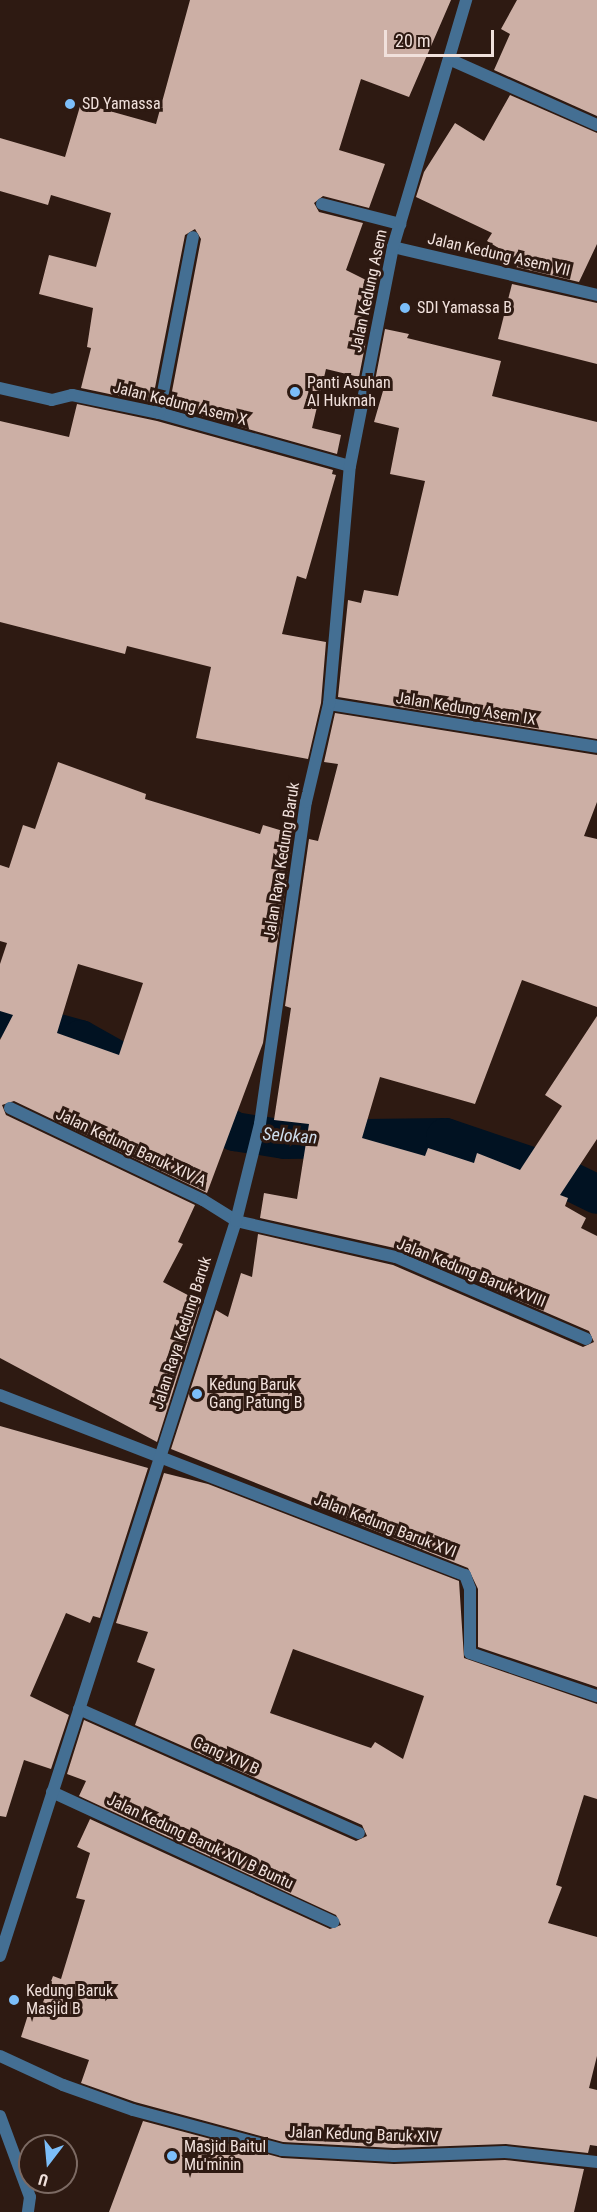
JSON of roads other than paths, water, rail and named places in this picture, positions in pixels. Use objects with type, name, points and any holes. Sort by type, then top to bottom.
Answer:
[{"type":"street","name":"Jalan Kedung Asem","points":[[329,704],[350,466],[393,247],[451,60],[466,0]]},
{"type":"street","points":[[451,60],[597,125]]},
{"type":"street","points":[[322,204],[400,224]]},
{"type":"street","points":[[159,413],[193,237]]},
{"type":"street","name":"Jalan Kedung Asem VII","points":[[393,247],[597,295]]},
{"type":"street","name":"Jalan Kedung Asem X","points":[[0,388],[52,400],[72,395],[159,413],[350,466]]},
{"type":"street","name":"Jalan Kedung Asem IX","points":[[329,704],[597,747]]},
{"type":"street","name":"Jalan Raya Kedung Baruk","points":[[0,1956],[236,1221],[260,1124],[306,802],[329,704]]},
{"type":"street","name":"Jalan Kedung Baruk XIV A","points":[[10,1108],[202,1200],[236,1221]]},
{"type":"street","name":"Jalan Kedung Baruk XVIII","points":[[236,1221],[396,1257],[586,1339]]},
{"type":"street","points":[[0,1395],[160,1456]]},
{"type":"street","name":"Jalan Kedung Baruk XVI","points":[[160,1456],[465,1575],[470,1589],[470,1653],[597,1696]]},
{"type":"street","name":"Gang XIV B","points":[[79,1709],[359,1833]]},
{"type":"street","name":"Jalan Kedung Baruk XIV B Buntu","points":[[52,1792],[333,1922]]},
{"type":"street","name":"Jalan Kedung Baruk XIV","points":[[0,2056],[63,2085],[133,2110],[282,2150],[394,2156],[505,2152],[597,2162]]},
{"type":"street","points":[[0,2116],[30,2197],[28,2212]]},
{"type":"waterway","name":"Selokan","points":[[0,1017],[80,1039],[139,1072]]},
{"type":"waterway","name":"Selokan","points":[[187,1101],[234,1131],[284,1139],[445,1137],[558,1175],[597,1194]]},
{"type":"place","name":"SD Yamassa","points":[[70,104]]},
{"type":"place","name":"SDI Yamassa B","points":[[405,308]]},
{"type":"place","name":"Panti Asuhan Al Hukmah","points":[[295,392]]},
{"type":"place","name":"Kedung Baruk Gang Patung B","points":[[197,1394]]},
{"type":"place","name":"Kedung Baruk Masjid B","points":[[14,2000]]},
{"type":"place","name":"Masjid Baitul Mu'minin","points":[[172,2156]]}]
